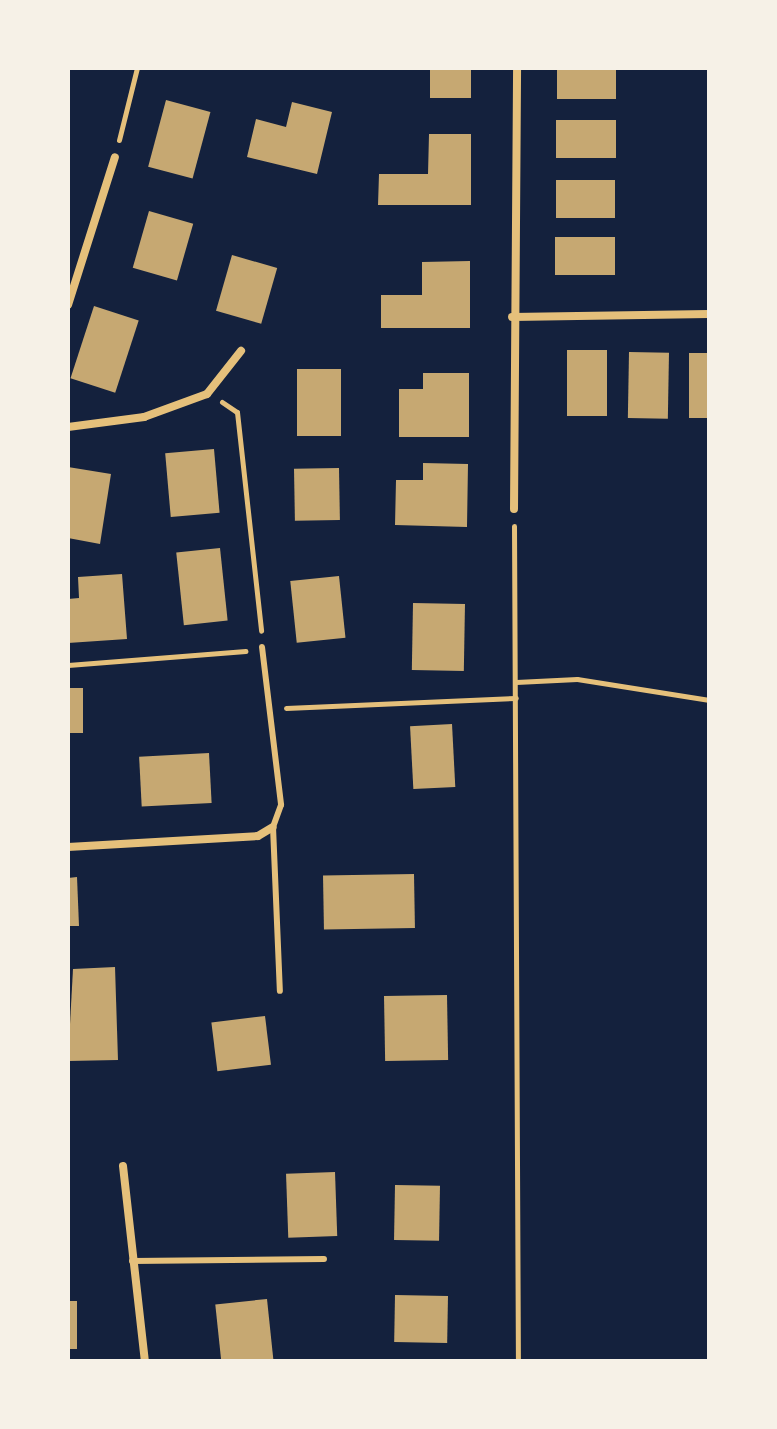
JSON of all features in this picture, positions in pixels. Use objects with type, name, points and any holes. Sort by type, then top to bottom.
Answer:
[{"type":"street","points":[[514,509],[512,317],[517,68]]},
{"type":"street","points":[[68,305],[115,157]]},
{"type":"street","points":[[512,317],[709,314]]},
{"type":"street","points":[[68,427],[144,417],[207,394],[241,351]]},
{"type":"street","points":[[68,847],[258,836],[273,827]]},
{"type":"street","points":[[123,1166],[131,1261],[145,1361]]},
{"type":"lane","points":[[262,647],[281,805],[273,827],[280,991]]},
{"type":"lane","points":[[131,1261],[324,1259]]},
{"type":"path","points":[[115,157],[137,68]]},
{"type":"path","points":[[68,665],[262,647],[237,412],[207,394]]},
{"type":"path","points":[[514,509],[518,1361]]},
{"type":"path","points":[[516,682],[577,679],[709,700]]},
{"type":"path","points":[[269,709],[516,698]]},
{"type":"building","points":[[430,68],[471,68],[471,98],[430,98]]},
{"type":"building","points":[[557,68],[616,68],[616,99],[557,99]]},
{"type":"building","points":[[166,100],[210,112],[193,179],[148,167]]},
{"type":"building","points":[[292,102],[332,112],[317,174],[247,157],[256,119],[286,127]]},
{"type":"building","points":[[556,120],[616,120],[616,158],[556,158]]},
{"type":"building","points":[[429,134],[471,134],[471,205],[378,205],[379,174],[428,174]]},
{"type":"building","points":[[556,180],[615,180],[615,218],[556,218]]},
{"type":"building","points":[[149,211],[193,224],[177,280],[133,268]]},
{"type":"building","points":[[555,237],[615,237],[615,275],[555,275]]},
{"type":"building","points":[[232,255],[277,268],[261,324],[216,311]]},
{"type":"building","points":[[470,261],[470,328],[381,328],[381,295],[422,295],[422,262]]},
{"type":"building","points":[[94,306],[139,321],[115,393],[71,378]]},
{"type":"building","points":[[567,350],[607,350],[607,416],[567,416]]},
{"type":"building","points":[[629,352],[669,353],[668,419],[628,418]]},
{"type":"building","points":[[689,353],[709,353],[709,418],[689,418]]},
{"type":"building","points":[[297,369],[341,369],[341,436],[297,436]]},
{"type":"building","points":[[423,373],[469,373],[469,437],[399,437],[399,389],[423,389]]},
{"type":"building","points":[[214,449],[220,513],[171,517],[165,453]]},
{"type":"building","points":[[423,463],[468,464],[467,527],[395,525],[396,480],[423,480]]},
{"type":"building","points":[[68,467],[111,474],[100,544],[68,538]]},
{"type":"building","points":[[339,468],[340,520],[295,521],[294,469]]},
{"type":"building","points":[[220,548],[228,621],[184,625],[176,553]]},
{"type":"building","points":[[122,574],[127,639],[68,643],[68,599],[79,598],[78,577]]},
{"type":"building","points":[[339,576],[345,638],[297,643],[290,581]]},
{"type":"building","points":[[413,603],[465,604],[464,671],[412,670]]},
{"type":"building","points":[[68,688],[83,688],[83,733],[68,733]]},
{"type":"building","points":[[452,724],[455,787],[413,789],[410,726]]},
{"type":"building","points":[[209,753],[212,803],[142,807],[139,757]]},
{"type":"building","points":[[414,874],[415,928],[324,930],[323,876]]},
{"type":"building","points":[[77,877],[79,926],[68,926],[68,878]]},
{"type":"building","points":[[115,967],[118,1060],[68,1061],[73,969]]},
{"type":"building","points":[[447,995],[448,1060],[385,1061],[384,996]]},
{"type":"building","points":[[265,1016],[271,1065],[217,1071],[211,1023]]},
{"type":"building","points":[[335,1172],[337,1236],[288,1238],[286,1174]]},
{"type":"building","points":[[395,1185],[440,1186],[439,1241],[394,1240]]},
{"type":"building","points":[[395,1295],[448,1296],[447,1343],[394,1342]]},
{"type":"building","points":[[267,1299],[273,1361],[221,1361],[215,1304]]},
{"type":"building","points":[[68,1301],[77,1301],[77,1349],[68,1349]]}]
